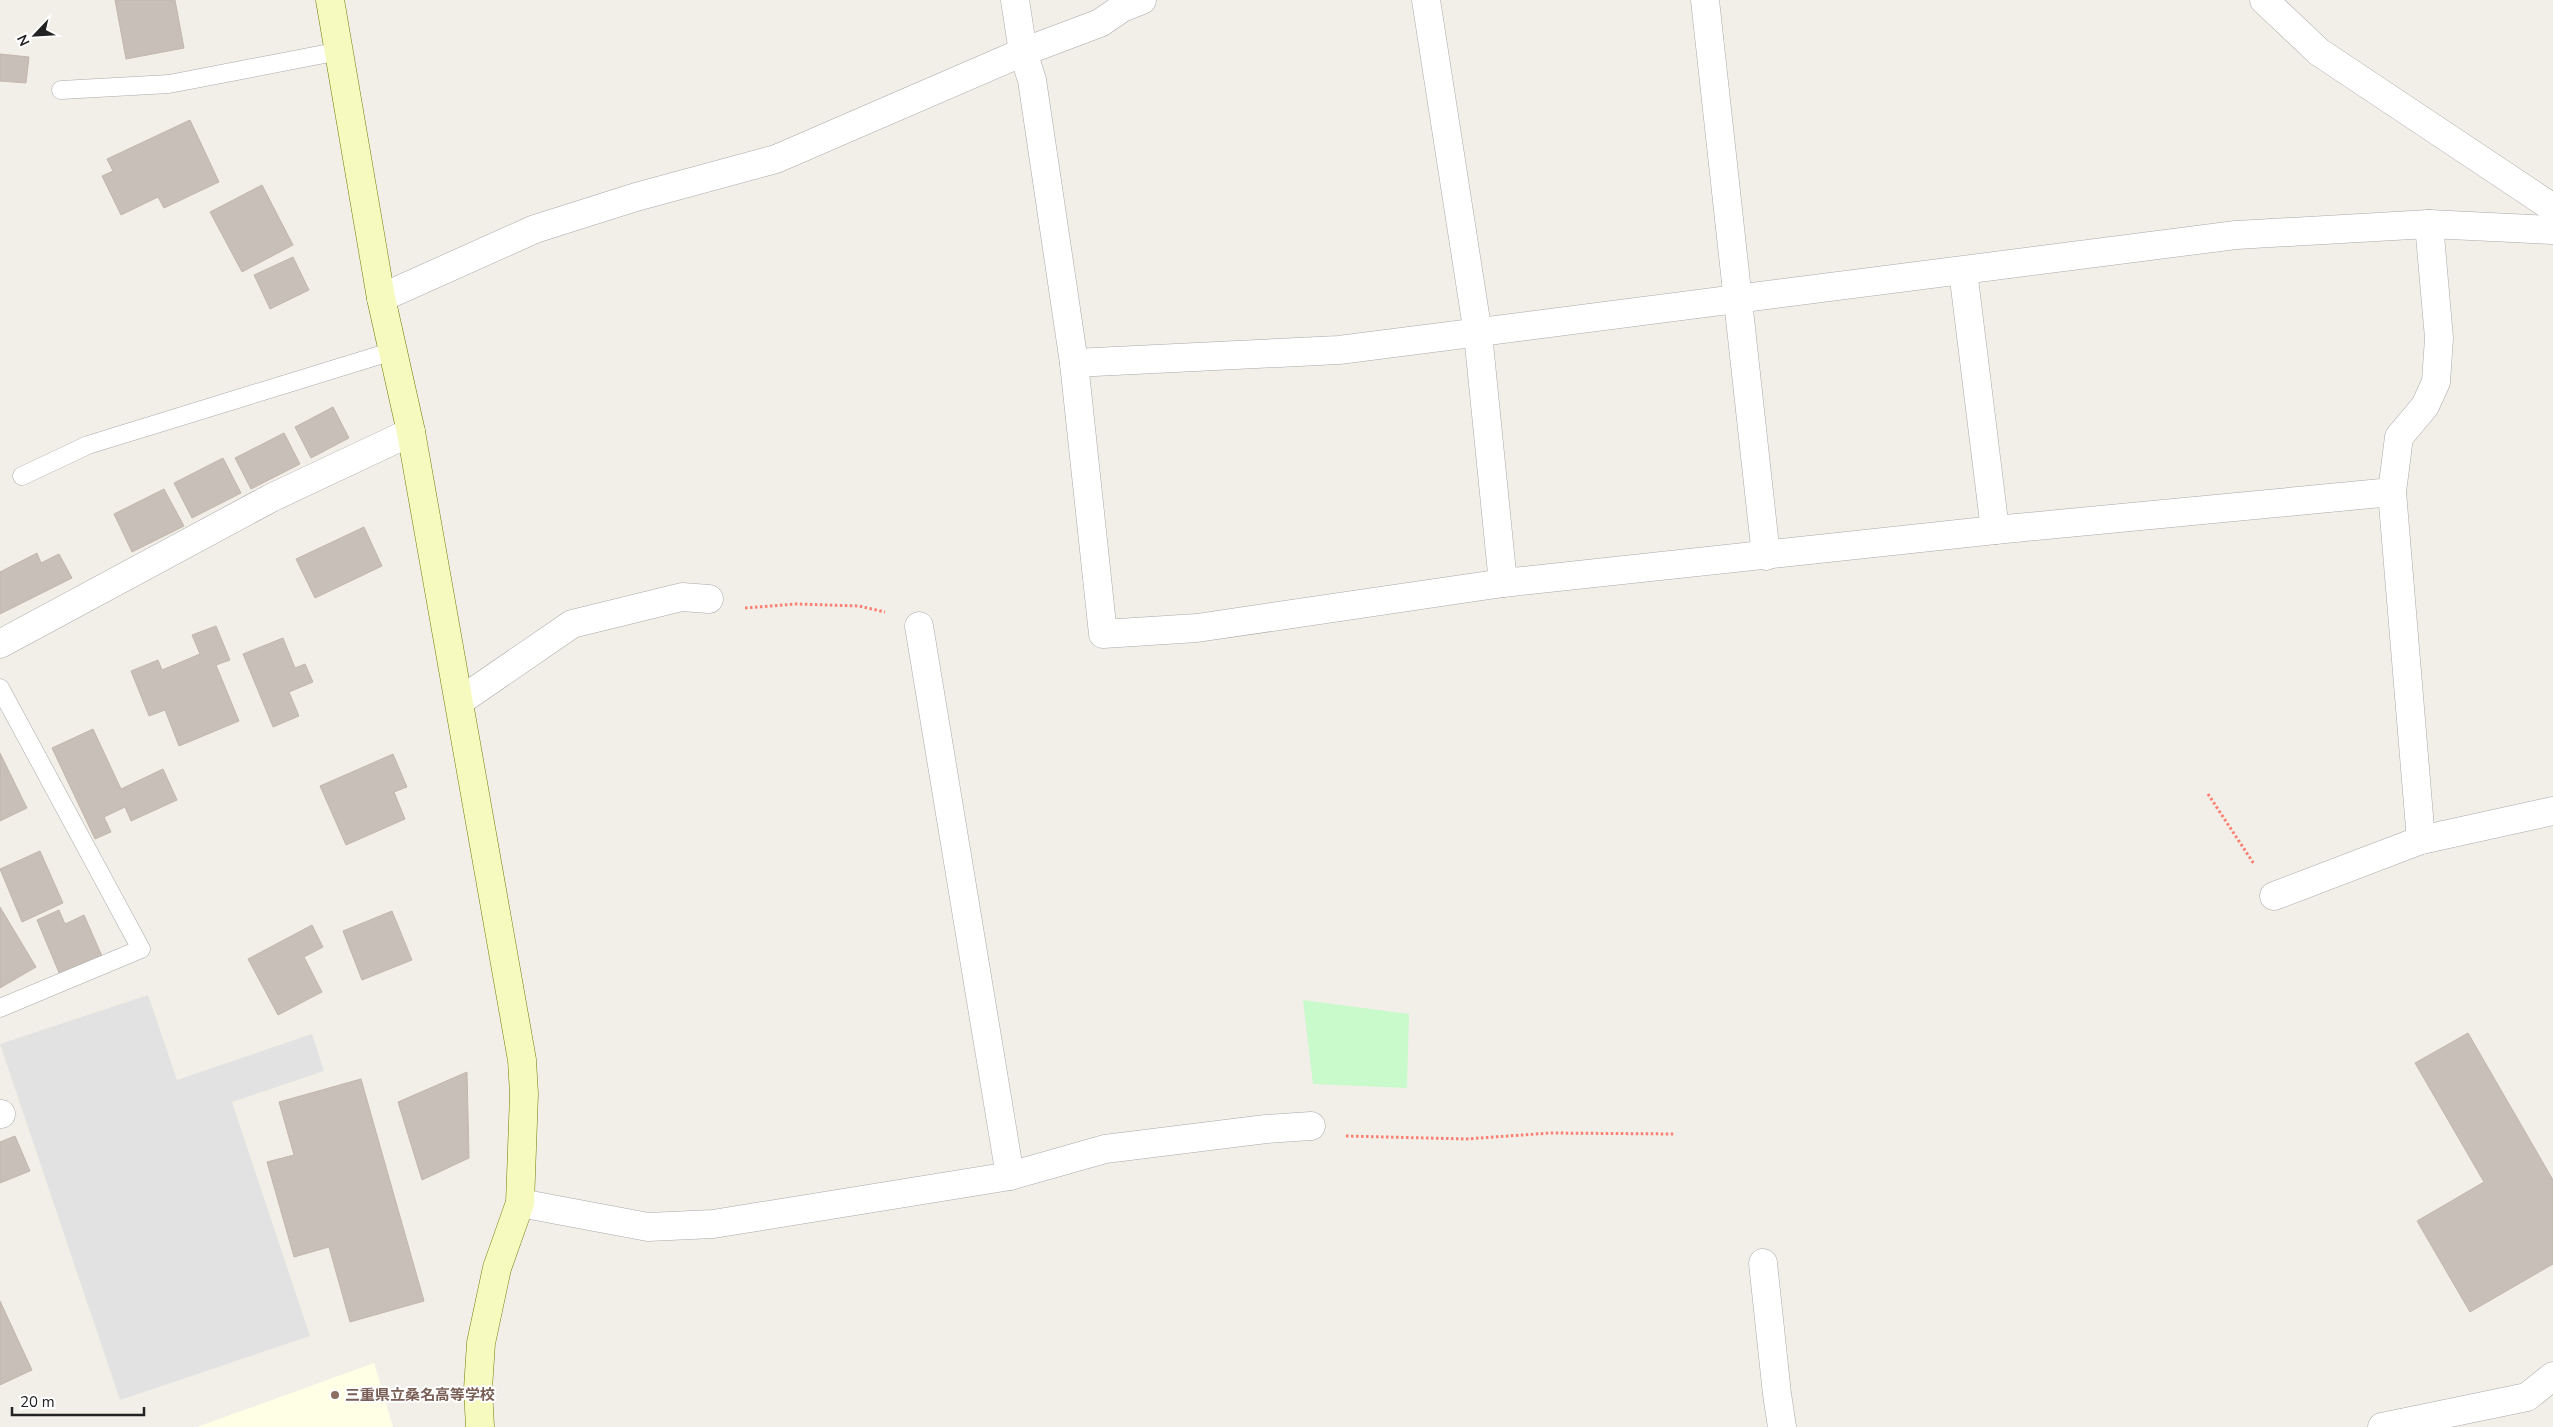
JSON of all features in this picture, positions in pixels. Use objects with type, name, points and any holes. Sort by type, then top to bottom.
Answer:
[{"type":"street","points":[[330,0],[381,298],[411,432],[460,701],[522,1060],[524,1094],[520,1203],[497,1268],[481,1343],[478,1389],[480,1427]]},
{"type":"street","points":[[1015,0],[1023,52],[1032,80],[1074,363],[1103,634],[1197,628],[1503,583],[1994,530],[2392,492]]},
{"type":"street","points":[[381,298],[535,229],[636,197],[776,159],[1023,52],[1100,23],[1142,0]]},
{"type":"street","points":[[1426,0],[1478,334],[1503,583]]},
{"type":"street","points":[[1706,0],[1740,300],[1766,556]]},
{"type":"street","points":[[2264,0],[2319,52],[2553,208]]},
{"type":"street","points":[[1074,363],[1339,350],[1478,334],[2236,235],[2429,224],[2553,230]]},
{"type":"street","points":[[2421,840],[2392,492],[2399,437],[2425,406],[2436,382],[2439,338],[2429,224]]},
{"type":"street","points":[[1963,271],[1994,530]]},
{"type":"street","points":[[0,644],[271,498],[411,432]]},
{"type":"street","points":[[460,701],[572,624],[682,597],[709,599]]},
{"type":"street","points":[[919,626],[1010,1176]]},
{"type":"street","points":[[2274,896],[2421,840],[2553,811]]},
{"type":"street","points":[[520,1203],[648,1227],[713,1224],[1010,1176],[1105,1149],[1266,1129],[1311,1126]]},
{"type":"street","points":[[1763,1263],[1776,1394],[1782,1427]]},
{"type":"street","points":[[2382,1427],[2459,1419],[2527,1397],[2553,1376]]},
{"type":"lane","points":[[61,90],[169,84],[340,51]]},
{"type":"lane","points":[[22,476],[88,445],[393,351]]},
{"type":"lane","points":[[0,688],[141,949],[0,1008]]},
{"type":"path","points":[[709,599],[746,608],[796,604],[859,606],[910,617],[919,626]]},
{"type":"path","points":[[2208,794],[2274,896]]},
{"type":"path","points":[[1311,1126],[1326,1136],[1466,1139],[1550,1133],[1674,1134]]},
{"type":"shaded area","points":[[148,995],[177,1080],[312,1034],[324,1071],[232,1102],[310,1336],[120,1400],[0,1044]]},
{"type":"shaded area","name":"三重県立桑名高等学校","points":[[374,1363],[393,1427],[197,1427]]},
{"type":"green space","points":[[1303,1000],[1409,1014],[1407,1088],[1313,1084]]},
{"type":"building","points":[[115,0],[175,0],[184,48],[126,59]]},
{"type":"building","points":[[0,54],[29,57],[26,83],[0,81]]},
{"type":"building","points":[[190,120],[219,182],[164,208],[158,197],[121,215],[102,176],[113,171],[107,159]]},
{"type":"building","points":[[262,185],[293,245],[242,272],[210,212]]},
{"type":"building","points":[[293,257],[309,290],[270,309],[254,275]]},
{"type":"building","points":[[333,407],[349,438],[311,458],[295,427]]},
{"type":"building","points":[[284,433],[300,464],[251,489],[235,458]]},
{"type":"building","points":[[223,458],[241,493],[192,518],[174,483]]},
{"type":"building","points":[[164,489],[184,526],[132,552],[114,514]]},
{"type":"building","points":[[364,527],[382,566],[315,598],[296,559]]},
{"type":"building","points":[[37,553],[41,563],[59,554],[72,578],[0,614],[0,572]]},
{"type":"building","points":[[216,626],[230,660],[216,665],[239,721],[179,746],[165,710],[149,716],[131,671],[158,660],[162,670],[200,654],[192,635]]},
{"type":"building","points":[[283,638],[295,668],[305,664],[313,682],[289,692],[299,716],[273,727],[243,654]]},
{"type":"building","points":[[93,729],[121,789],[163,769],[177,800],[131,821],[125,807],[104,817],[111,832],[95,839],[52,748]]},
{"type":"building","points":[[0,753],[27,808],[0,821]]},
{"type":"building","points":[[393,754],[407,787],[394,792],[405,819],[346,845],[320,786]]},
{"type":"building","points":[[40,851],[63,903],[22,922],[0,869]]},
{"type":"building","points":[[0,907],[36,967],[0,988]]},
{"type":"building","points":[[59,910],[65,924],[84,915],[102,956],[60,975],[37,920]]},
{"type":"building","points":[[392,911],[412,960],[362,980],[343,931]]},
{"type":"building","points":[[312,925],[323,947],[304,957],[322,992],[278,1015],[248,959]]},
{"type":"building","points":[[2468,1033],[2553,1180],[2553,1264],[2470,1312],[2417,1221],[2484,1182],[2415,1063]]},
{"type":"building","points":[[467,1072],[469,1158],[422,1180],[398,1102]]},
{"type":"building","points":[[361,1079],[424,1301],[350,1322],[329,1247],[294,1257],[267,1162],[294,1155],[279,1102]]},
{"type":"building","points":[[15,1136],[30,1171],[0,1183],[0,1142]]},
{"type":"building","points":[[0,1301],[32,1370],[0,1385]]},
{"type":"place","name":"三重県立桑名高等学校","points":[[335,1395]]}]
